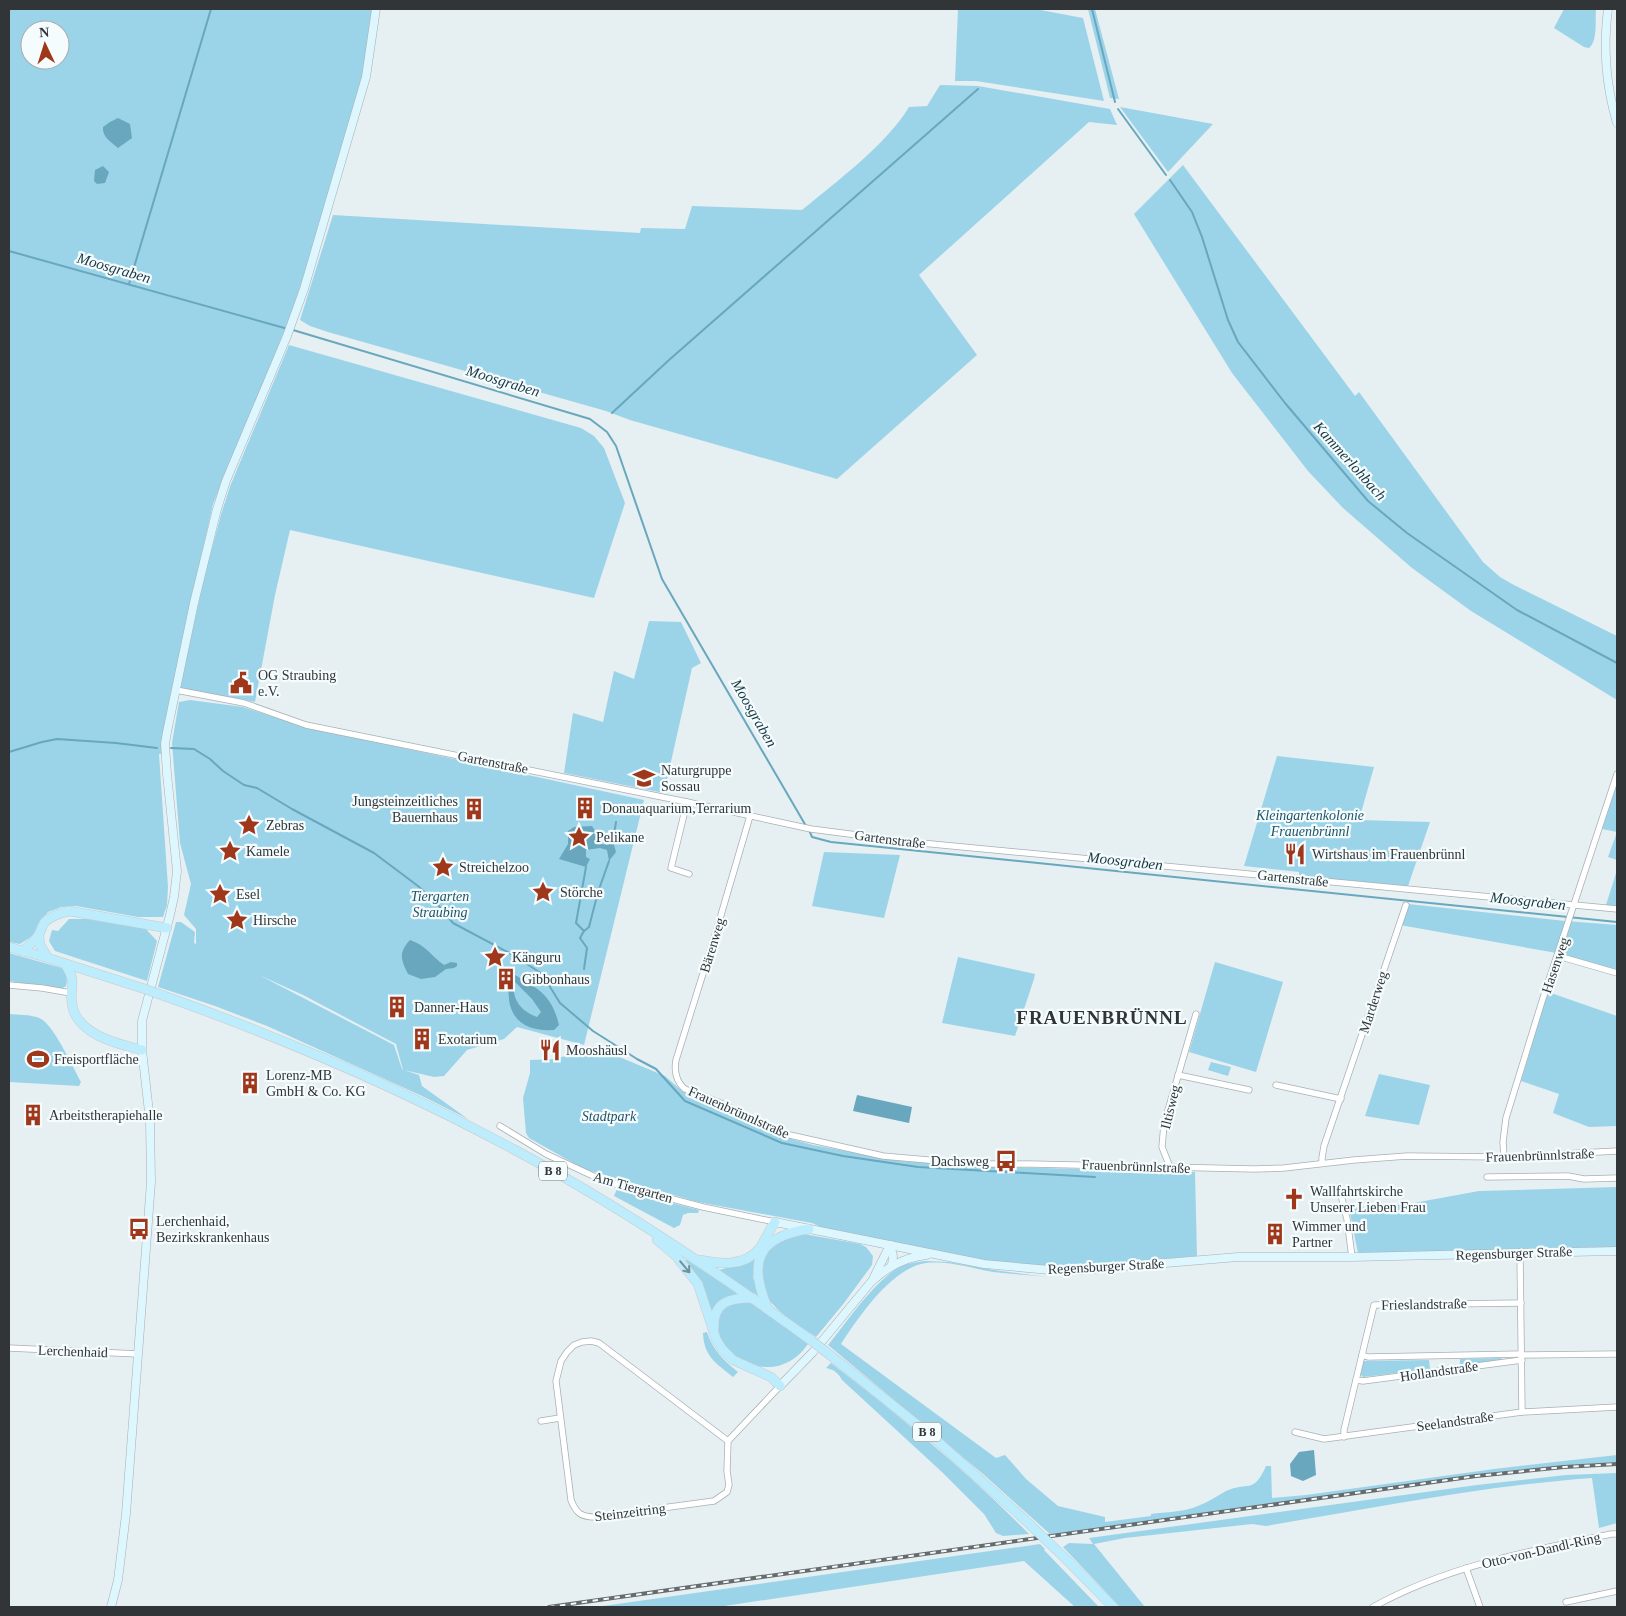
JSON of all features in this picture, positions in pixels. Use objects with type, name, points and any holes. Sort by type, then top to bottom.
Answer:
[{"type":"main road","points":[[22,950],[39,935],[44,923],[51,917],[68,911],[167,928]]},
{"type":"main road","points":[[39,935],[40,945],[48,958]]},
{"type":"main road","name":"B 8","points":[[9,947],[145,989],[288,1043],[407,1096],[514,1149],[593,1194],[697,1260],[825,1351],[935,1439],[1024,1519],[1113,1607]]},
{"type":"main road","points":[[66,964],[74,982]]},
{"type":"main road","points":[[88,971],[80,975],[74,982],[71,994],[74,1012],[78,1019],[92,1032],[105,1040],[142,1050]]},
{"type":"main road","points":[[636,1222],[676,1256],[695,1280],[702,1294],[714,1334],[722,1349],[733,1360],[772,1377],[780,1386]]},
{"type":"main road","points":[[775,1222],[777,1237]]},
{"type":"main road","points":[[697,1260],[723,1264],[748,1257],[758,1249],[775,1222]]},
{"type":"main road","points":[[768,1309],[758,1281],[760,1257],[777,1237],[797,1230],[809,1229]]},
{"type":"main road","points":[[714,1334],[714,1318],[722,1304],[736,1298],[753,1298]]},
{"type":"street","points":[[111,1607],[123,1551],[152,1160],[141,1032],[174,897],[177,870],[167,774],[166,744],[194,603],[217,509],[226,481],[287,336],[304,289],[366,77],[376,9]]},
{"type":"street","points":[[1608,9],[1605,38],[1606,62],[1617,123]]},
{"type":"street","name":"Gartenstraße","points":[[176,690],[244,703],[306,725],[811,829],[911,842],[1617,909]]},
{"type":"street","name":"Hasenweg","points":[[1504,1157],[1503,1142],[1506,1118],[1543,998],[1617,774]]},
{"type":"street","points":[[686,802],[671,868],[689,874]]},
{"type":"street","name":"Bärenweg","points":[[676,1074],[676,1060],[750,816]]},
{"type":"street","name":"Marderweg","points":[[1322,1163],[1324,1146],[1406,905]]},
{"type":"street","points":[[1558,956],[1617,973]]},
{"type":"street","points":[[9,985],[42,988],[71,994]]},
{"type":"street","name":"Iltisweg","points":[[1170,1167],[1163,1152],[1161,1142],[1166,1116],[1196,1014]]},
{"type":"street","name":"Frauenbrünnlstraße","points":[[676,1074],[681,1086],[691,1092],[723,1104],[766,1127],[798,1137],[883,1156],[973,1164],[1254,1169],[1284,1168],[1407,1156],[1504,1157],[1617,1151]]},
{"type":"street","name":"Iltisweg","points":[[1178,1075],[1249,1090]]},
{"type":"street","points":[[1276,1085],[1341,1099]]},
{"type":"street","name":"Am Tiergarten","points":[[500,1126],[546,1154],[604,1181],[703,1207],[775,1222]]},
{"type":"street","name":"Frauenbrünnlstraße","points":[[1487,1177],[1568,1176],[1584,1179],[1617,1178]]},
{"type":"street","points":[[1339,1187],[1347,1219],[1352,1257]]},
{"type":"street","name":"Regensburger Straße","points":[[775,1222],[998,1266],[1050,1270],[1089,1270],[1238,1257],[1352,1257],[1617,1251]]},
{"type":"street","points":[[890,1245],[893,1256],[892,1265]]},
{"type":"street","points":[[871,1282],[890,1245]]},
{"type":"street","points":[[1520,1254],[1522,1412]]},
{"type":"street","points":[[728,1442],[813,1352],[871,1282],[882,1272],[892,1265],[914,1257],[937,1255]]},
{"type":"street","name":"Frieslandstraße","points":[[1344,1437],[1344,1430],[1374,1305],[1521,1303]]},
{"type":"street","name":"Steinzeitring","points":[[591,1341],[599,1343],[728,1442],[727,1471],[729,1484],[727,1492],[714,1501],[595,1518],[584,1517],[576,1511],[571,1500],[556,1382],[562,1361],[574,1345],[591,1341]]},
{"type":"street","name":"Lerchenhaid","points":[[9,1348],[138,1354]]},
{"type":"street","name":"Hollandstraße","points":[[1362,1355],[1368,1357],[1617,1354]]},
{"type":"street","name":"Hollandstraße","points":[[1356,1380],[1363,1381],[1521,1356]]},
{"type":"street","name":"Seelandstraße","points":[[1295,1432],[1324,1439],[1522,1412],[1617,1407]]},
{"type":"street","points":[[541,1420],[560,1418]]},
{"type":"street","name":"Otto-von-Dandl-Ring","points":[[1373,1607],[1411,1588],[1511,1554],[1617,1534]]},
{"type":"street","name":"Otto-von-Dandl-Ring","points":[[1466,1568],[1480,1607]]},
{"type":"street","points":[[1566,1602],[1617,1590]]},
{"type":"green space","points":[[9,9],[372,9],[363,72],[323,214],[291,315],[213,504],[168,707],[162,740],[162,754],[159,754],[168,887],[167,905],[163,917],[138,917],[76,906],[61,907],[48,912],[38,924],[34,935],[20,944],[9,942]]},
{"type":"green space","points":[[958,9],[1035,9],[1083,18],[1104,101],[976,81],[955,81]]},
{"type":"green space","points":[[1088,9],[1095,9],[1119,99],[1110,98]]},
{"type":"green space","points":[[1564,9],[1596,9],[1595,35],[1589,48],[1584,47],[1554,28]]},
{"type":"green space","points":[[940,85],[978,86],[1110,109],[1117,125],[1089,122],[919,275],[977,355],[837,479],[328,332],[310,326],[300,320],[333,215],[640,233],[641,228],[685,229],[692,206],[802,210],[845,175],[888,135],[909,107],[927,106]]},
{"type":"green space","points":[[1120,107],[1213,124],[1168,172]]},
{"type":"green space","points":[[1183,165],[1355,396],[1359,392],[1483,562],[1500,577],[1512,584],[1617,636],[1617,700],[1471,611],[1412,568],[1343,508],[1308,471],[1232,373],[1134,214]]},
{"type":"green space","points":[[289,345],[581,428],[594,436],[604,448],[625,503],[594,598],[290,530],[275,595],[255,702],[180,688],[204,578],[222,511],[231,484]]},
{"type":"green space","points":[[649,621],[681,622],[701,663],[692,668],[664,793],[564,773],[573,713],[603,722],[614,671],[634,679]]},
{"type":"green space","name":"Tiergarten Straubing","points":[[190,700],[243,707],[306,727],[644,800],[584,1045],[517,1027],[504,1039],[467,1050],[444,1076],[434,1077],[404,1070],[419,1075],[422,1086],[468,1119],[422,1096],[267,1026],[158,987],[176,922],[181,922],[195,932],[194,943],[196,944],[196,929],[184,915],[191,884],[180,843],[172,743],[179,702]],"holes":[[[259,975],[303,995],[396,1044],[403,1070],[394,1045]]]},
{"type":"green space","name":"Kleingartenkolonie Frauenbrünnl","points":[[1277,756],[1374,767],[1359,820],[1430,822],[1408,886],[1299,876],[1299,872],[1244,866]]},
{"type":"green space","points":[[1617,783],[1617,832],[1602,829]]},
{"type":"green space","points":[[1617,832],[1617,860],[1608,857]]},
{"type":"green space","points":[[824,852],[900,855],[884,918],[812,906]]},
{"type":"green space","points":[[1617,870],[1617,906],[1606,905]]},
{"type":"green space","points":[[1408,904],[1617,925],[1617,971],[1565,955],[1551,993],[1617,1016],[1617,1126],[1589,1127],[1553,1113],[1559,1094],[1521,1081],[1562,954],[1400,925]]},
{"type":"green space","points":[[69,919],[95,919],[145,928],[157,941],[147,981],[55,951],[49,941],[52,930],[58,931]]},
{"type":"green space","points":[[9,953],[62,968],[66,976],[66,986],[61,989],[9,981]]},
{"type":"green space","points":[[958,957],[1035,974],[1015,1036],[942,1023]]},
{"type":"green space","points":[[1215,962],[1283,982],[1256,1072],[1189,1052]]},
{"type":"green space","name":"Freisportfläche","points":[[9,1014],[32,1016],[41,1019],[49,1026],[81,1082],[79,1086],[9,1082]]},
{"type":"green space","name":"Stadtpark","points":[[593,1046],[665,1076],[692,1097],[721,1107],[773,1134],[813,1145],[900,1161],[973,1166],[1195,1172],[1197,1256],[1093,1265],[1049,1266],[985,1260],[823,1228],[812,1223],[698,1202],[584,1169],[529,1138],[526,1133],[523,1098],[530,1073],[530,1060],[556,1059]]},
{"type":"green space","points":[[1211,1062],[1231,1067],[1228,1076],[1208,1070]]},
{"type":"green space","points":[[1379,1074],[1430,1085],[1419,1125],[1365,1116]]},
{"type":"green space","points":[[1617,1187],[1617,1247],[1358,1253],[1349,1208],[1408,1204],[1479,1191]]},
{"type":"green space","points":[[617,1189],[699,1210],[698,1213],[683,1215],[680,1225],[674,1228],[614,1196]]},
{"type":"green space","points":[[804,1234],[860,1244],[866,1247],[873,1256],[872,1265],[816,1337],[777,1309],[766,1294],[763,1285],[763,1262],[769,1249],[781,1241]]},
{"type":"green space","points":[[756,1258],[753,1277],[758,1295],[756,1296],[719,1270],[741,1264]]},
{"type":"green space","points":[[685,1260],[737,1293],[736,1295],[711,1311],[704,1291]]},
{"type":"green space","points":[[925,1261],[949,1262],[1047,1277],[993,1272],[948,1263],[921,1264],[897,1276],[875,1297],[841,1344],[996,1458],[1005,1455],[1026,1479],[1058,1506],[1105,1517],[1105,1522],[1193,1508],[1226,1491],[1253,1484],[1266,1466],[1271,1466],[1272,1498],[1617,1455],[1617,1462],[1496,1472],[1051,1535],[983,1474],[828,1345],[862,1301],[882,1280],[902,1266]]},
{"type":"green space","points":[[749,1302],[763,1310],[808,1344],[803,1351],[789,1361],[772,1367],[752,1365],[733,1355],[720,1340],[717,1330],[720,1311],[731,1303]]},
{"type":"green space","points":[[707,1332],[719,1354],[738,1372],[733,1377],[708,1354],[703,1333]]},
{"type":"green space","points":[[1501,1358],[1502,1360],[1460,1365],[1460,1359]]},
{"type":"green space","points":[[1429,1360],[1430,1369],[1363,1377],[1360,1374],[1364,1361]]},
{"type":"green space","points":[[831,1363],[933,1445],[982,1488],[1029,1534],[1003,1536],[996,1533],[984,1514],[943,1473],[842,1380],[836,1372],[826,1368]]},
{"type":"green space","points":[[1617,1473],[1617,1523],[1599,1528],[1592,1478],[1469,1492],[1266,1526],[1252,1524],[1125,1538],[1094,1544],[1145,1607],[1120,1607],[1063,1547],[1069,1543],[1093,1544],[1089,1538],[1477,1485],[1566,1475]]},
{"type":"green space","points":[[1040,1544],[1099,1607],[1075,1607],[1024,1561],[718,1607],[596,1607]]},
{"type":"shaded area","points":[[118,118],[130,124],[132,138],[118,148],[105,136],[103,127]]},
{"type":"shaded area","points":[[103,166],[109,172],[105,183],[97,184],[94,181],[95,170]]},
{"type":"shaded area","points":[[592,826],[601,844],[608,845],[613,841],[616,852],[609,861],[607,850],[600,848],[586,850],[586,857],[590,859],[586,867],[559,859],[568,844],[568,831],[574,827]]},
{"type":"shaded area","points":[[410,940],[416,942],[444,965],[451,962],[457,963],[457,966],[446,969],[435,977],[421,979],[408,974],[402,953]]},
{"type":"shaded area","points":[[513,974],[537,988],[548,999],[559,1025],[554,1030],[533,1028],[522,1023],[517,1018],[510,1005],[506,986],[512,988],[517,1001],[524,1010],[537,1017],[541,1012],[532,999],[512,979],[511,976]]},
{"type":"shaded area","points":[[857,1095],[912,1107],[909,1123],[853,1111]]},
{"type":"shaded area","points":[[1314,1450],[1316,1475],[1303,1481],[1291,1476],[1290,1464],[1299,1452]]},
{"type":"waterway","points":[[129,284],[211,9]]},
{"type":"waterway","name":"Kammerlohbach","points":[[1092,9],[1115,102]]},
{"type":"waterway","points":[[612,413],[669,360],[978,89]]},
{"type":"waterway","name":"Kammerlohbach","points":[[1118,109],[1166,175]]},
{"type":"waterway","name":"Kammerlohbach","points":[[1170,180],[1192,212],[1202,237],[1228,320],[1238,342],[1285,403],[1368,501],[1407,533],[1517,610],[1617,663]]},
{"type":"waterway","name":"Moosgraben","points":[[9,251],[288,329]]},
{"type":"waterway","name":"Moosgraben","points":[[293,330],[590,419],[607,432],[616,446],[662,579],[806,826]]},
{"type":"waterway","points":[[9,752],[57,739],[157,748]]},
{"type":"waterway","points":[[171,748],[194,749],[244,785],[257,788],[374,853],[418,886],[453,923],[515,956],[542,974],[560,1003],[593,1031],[656,1069],[685,1101],[782,1143],[843,1156],[918,1167],[1095,1177]]},
{"type":"waterway","points":[[613,841],[616,822]]},
{"type":"waterway","name":"Moosgraben","points":[[809,830],[812,837],[831,842],[1617,922]]},
{"type":"waterway","points":[[584,969],[587,948],[580,938],[589,927],[598,892],[609,861]]},
{"type":"waterway","points":[[584,931],[576,923],[586,867]]},
{"type":"railway","points":[[549,1607],[1476,1476],[1564,1467],[1617,1464]]},
{"type":"place","name":"OG Straubing e.V.","points":[[241,683]]},
{"type":"place","name":"Naturgruppe Sossau","points":[[644,778]]},
{"type":"place","name":"Donauaquarium,Terrarium","points":[[585,808]]},
{"type":"place","name":"Jungsteinzeitliches Bauernhaus","points":[[474,809]]},
{"type":"place","name":"Zebras","points":[[249,825]]},
{"type":"place","name":"Pelikane","points":[[579,837]]},
{"type":"place","name":"Kamele","points":[[230,851]]},
{"type":"place","name":"Wirtshaus im Frauenbrünnl","points":[[1295,854]]},
{"type":"place","name":"Streichelzoo","points":[[443,867]]},
{"type":"place","name":"Störche","points":[[543,892]]},
{"type":"place","name":"Esel","points":[[220,894]]},
{"type":"place","name":"Hirsche","points":[[237,920]]},
{"type":"place","name":"Känguru","points":[[495,957]]},
{"type":"place","name":"Gibbonhaus","points":[[506,979]]},
{"type":"place","name":"Danner-Haus","points":[[397,1007]]},
{"type":"place","name":"Exotarium","points":[[422,1039]]},
{"type":"place","name":"Mooshäusl","points":[[550,1050]]},
{"type":"place","name":"Freisportfläche","points":[[38,1059]]},
{"type":"place","name":"Lorenz-MB GmbH & Co. KG","points":[[250,1083]]},
{"type":"place","name":"Arbeitstherapiehalle","points":[[33,1115]]},
{"type":"place","name":"Dachsweg","points":[[1006,1161]]},
{"type":"place","name":"Wallfahrtskirche Unserer Lieben Frau","points":[[1294,1199]]},
{"type":"place","name":"Lerchenhaid, Bezirkskrankenhaus","points":[[139,1229]]},
{"type":"place","name":"Wimmer und Partner","points":[[1275,1234]]},
{"type":"district","name":"FRAUENBRÜNNL","points":[[1102,1017]]}]
